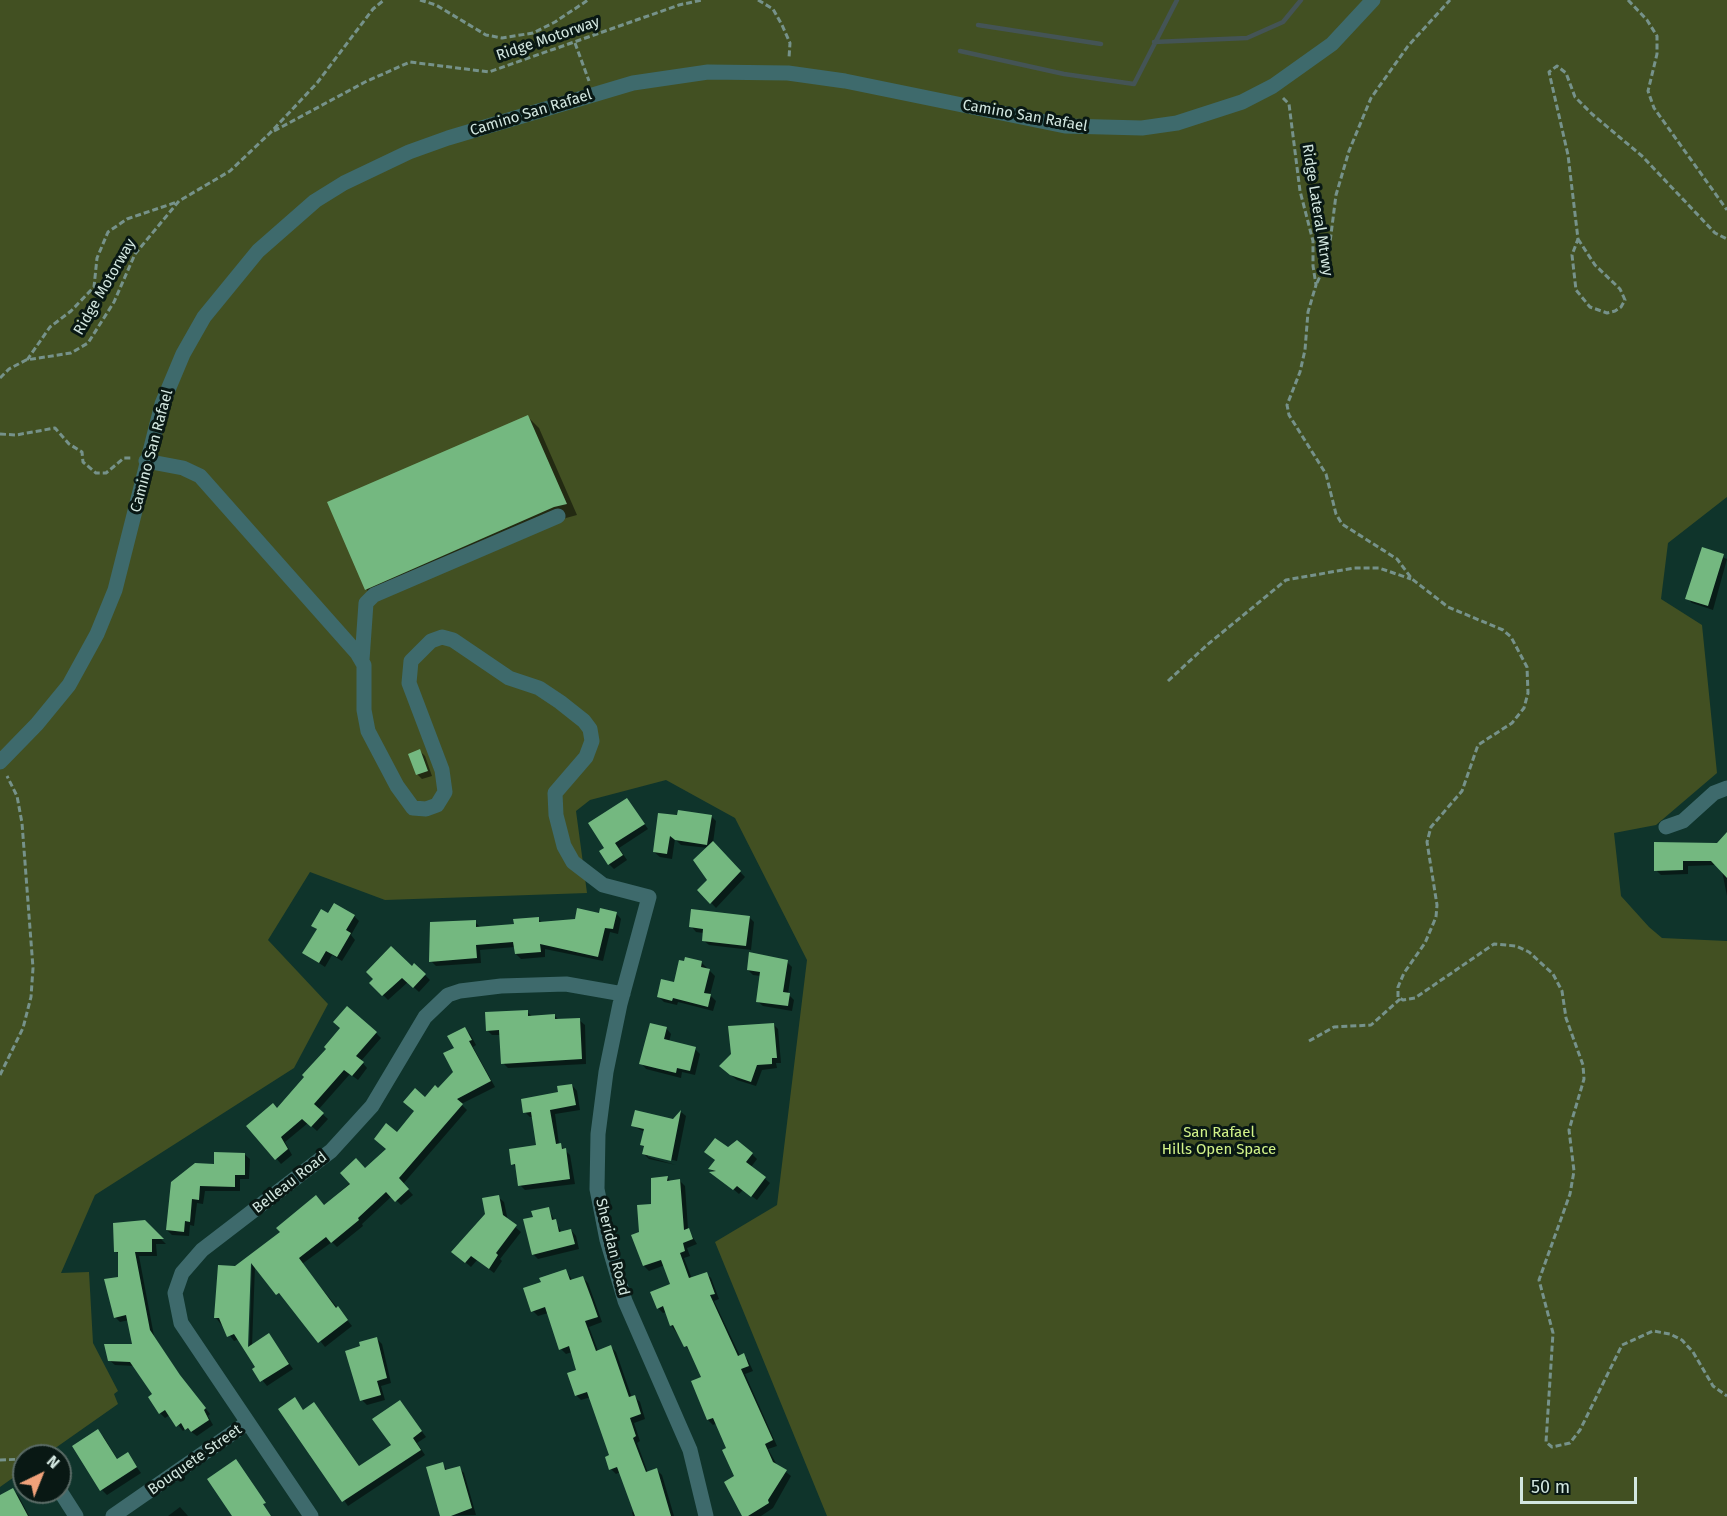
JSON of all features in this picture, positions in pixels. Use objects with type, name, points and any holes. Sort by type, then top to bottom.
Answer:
[{"type":"street","name":"Camino San Rafael","points":[[2,767],[69,685],[97,634],[115,590],[146,460],[172,379],[204,316],[247,263],[293,219],[344,183],[409,152],[592,94],[672,75],[740,71],[788,73],[845,81],[1065,126],[1142,128],[1177,123],[1242,102],[1273,86],[1332,44],[1373,0]]},
{"type":"street","points":[[146,460],[183,468],[200,476],[362,660]]},
{"type":"street","points":[[362,660],[366,603],[374,595],[558,516]]},
{"type":"street","name":"Sheridan Road","points":[[362,660],[364,720],[368,731],[397,786],[410,806],[417,810],[437,805],[445,792],[442,770],[409,683],[411,661],[431,641],[442,638],[453,640],[509,678],[539,688],[584,721],[590,729],[592,741],[586,757],[555,793],[555,815],[564,846],[573,861],[603,885],[649,897],[623,993],[606,1072],[599,1124],[597,1189],[607,1240],[625,1301],[690,1450],[706,1516]]},
{"type":"street","points":[[1666,827],[1683,821],[1714,792],[1727,788]]},
{"type":"street","name":"Belleau Road","points":[[311,1516],[181,1323],[175,1293],[182,1273],[191,1260],[331,1151],[372,1106],[425,1017],[448,995],[459,991],[501,986],[566,984],[623,993]]},
{"type":"street","name":"Bouquete Street","points":[[113,1516],[247,1423]]},
{"type":"path","name":"Ridge Motorway","points":[[0,378],[9,369],[26,360],[71,353],[88,343],[114,302],[135,254],[179,201],[230,171],[270,133],[317,82],[373,9],[384,0]]},
{"type":"path","name":"Ridge Motorway","points":[[420,0],[436,5],[486,35],[502,38],[532,33],[555,22],[588,0]]},
{"type":"path","name":"Ridge Motorway","points":[[270,133],[365,82],[410,62],[489,72],[679,5],[702,0]]},
{"type":"path","points":[[758,0],[773,9],[790,43],[788,73]]},
{"type":"path","points":[[1317,285],[1328,258],[1336,195],[1349,151],[1371,98],[1408,46],[1450,0]]},
{"type":"path","points":[[1628,0],[1647,20],[1657,36],[1657,54],[1648,91],[1654,108],[1727,210]]},
{"type":"path","points":[[575,43],[586,68],[592,94]]},
{"type":"path","points":[[1578,239],[1572,255],[1576,290],[1590,307],[1608,313],[1622,307],[1625,300],[1620,289],[1595,265],[1578,239],[1568,155],[1549,72],[1557,66],[1566,73],[1575,97],[1642,156],[1715,233],[1727,239]]},
{"type":"path","name":"Ridge Lateral Mtrwy","points":[[1273,86],[1289,104],[1300,191],[1313,241],[1313,266],[1317,285],[1308,312],[1305,350],[1300,372],[1287,405],[1289,415],[1326,474],[1336,514],[1342,524],[1397,559],[1412,579],[1448,607],[1470,618],[1495,625],[1511,636],[1527,667],[1528,693],[1524,708],[1512,723],[1478,745],[1462,791],[1431,827],[1427,842],[1437,905],[1436,917],[1425,943],[1404,973],[1398,987],[1400,999]]},
{"type":"path","points":[[26,360],[50,327],[63,318],[94,287],[97,258],[108,232],[127,219],[179,201]]},
{"type":"path","points":[[0,434],[16,435],[55,428],[69,444],[82,452],[82,462],[96,473],[106,472],[124,458],[146,460]]},
{"type":"path","points":[[1168,681],[1206,645],[1286,580],[1354,568],[1379,568],[1412,579]]},
{"type":"path","points":[[0,1075],[23,1028],[31,997],[33,968],[22,823],[17,796],[2,767]]},
{"type":"path","points":[[1309,1041],[1334,1027],[1371,1025],[1400,999],[1415,998],[1494,944],[1516,946],[1529,952],[1553,974],[1562,991],[1566,1018],[1583,1065],[1584,1079],[1569,1130],[1574,1171],[1570,1194],[1539,1280],[1553,1333],[1546,1442],[1552,1447],[1570,1443],[1580,1430],[1622,1345],[1653,1332],[1670,1334],[1682,1340],[1713,1386],[1727,1396]]},
{"type":"green space","name":"San Rafael Hills Open Space","points":[[0,0],[1727,0],[1727,497],[1668,543],[1661,599],[1702,625],[1717,773],[1656,825],[1614,833],[1621,896],[1649,927],[1662,938],[1727,941],[1727,1516],[827,1516],[715,1242],[777,1205],[807,960],[735,818],[666,780],[590,800],[576,811],[587,893],[385,900],[310,872],[268,940],[328,1004],[294,1068],[95,1195],[61,1273],[89,1272],[93,1343],[118,1391],[114,1394],[118,1404],[61,1444],[12,1444],[12,1478],[0,1487]]},
{"type":"building","points":[[528,415],[567,504],[554,507],[365,590],[327,502]]},
{"type":"building","points":[[1702,547],[1724,554],[1708,606],[1685,599]]},
{"type":"building","points":[[420,749],[428,771],[416,775],[408,754]]},
{"type":"building","points":[[627,798],[645,824],[615,843],[623,855],[608,865],[599,851],[604,848],[588,823]]},
{"type":"building","points":[[678,810],[712,815],[707,845],[675,840],[670,836],[667,854],[653,852],[658,813],[677,815]]},
{"type":"building","points":[[1727,832],[1727,878],[1711,861],[1683,861],[1683,870],[1654,871],[1654,842],[1717,843]]},
{"type":"building","points":[[713,841],[741,871],[710,904],[697,890],[707,880],[693,860]]},
{"type":"building","points":[[334,903],[355,915],[346,930],[351,933],[337,957],[326,951],[319,963],[302,953],[317,929],[311,926],[321,909],[328,913]]},
{"type":"building","points":[[577,908],[599,913],[600,908],[617,912],[613,929],[605,928],[598,957],[540,944],[541,952],[515,954],[513,942],[476,945],[477,958],[429,962],[430,922],[476,920],[476,927],[514,924],[513,919],[539,917],[539,922],[575,919]]},
{"type":"building","points":[[691,909],[750,916],[746,946],[702,941],[703,929],[689,927]]},
{"type":"building","points":[[391,946],[412,966],[414,963],[426,974],[413,988],[402,978],[382,996],[369,983],[373,979],[366,972]]},
{"type":"building","points":[[749,952],[788,960],[783,992],[790,993],[788,1006],[756,1002],[760,972],[747,970]]},
{"type":"building","points":[[685,957],[702,961],[701,967],[710,969],[704,993],[711,994],[708,1007],[673,998],[672,1001],[657,997],[661,979],[674,982],[679,960],[684,961]]},
{"type":"building","points":[[347,1006],[377,1032],[356,1056],[364,1062],[352,1076],[344,1070],[314,1104],[324,1113],[311,1127],[302,1119],[281,1137],[288,1149],[275,1160],[246,1126],[273,1103],[277,1108],[304,1077],[302,1075],[326,1049],[324,1047],[340,1028],[333,1022]]},
{"type":"building","points":[[528,1010],[528,1016],[555,1014],[555,1019],[580,1018],[582,1059],[501,1064],[499,1030],[486,1031],[485,1012]]},
{"type":"building","points":[[650,1023],[667,1027],[664,1039],[696,1047],[690,1071],[677,1068],[676,1073],[639,1064]]},
{"type":"building","points":[[774,1023],[777,1058],[772,1058],[772,1064],[757,1065],[751,1082],[730,1075],[719,1066],[731,1054],[728,1026]]},
{"type":"building","points":[[465,1027],[472,1040],[469,1041],[491,1081],[457,1099],[463,1104],[399,1178],[409,1189],[395,1202],[386,1192],[358,1218],[359,1220],[331,1243],[326,1237],[299,1258],[336,1308],[338,1306],[348,1320],[318,1343],[279,1293],[276,1295],[251,1263],[248,1347],[269,1333],[289,1364],[260,1382],[252,1369],[255,1367],[234,1334],[227,1337],[219,1318],[214,1318],[218,1265],[235,1266],[280,1232],[276,1228],[316,1195],[324,1205],[350,1184],[340,1173],[356,1158],[365,1168],[386,1149],[374,1139],[386,1123],[397,1132],[414,1111],[403,1102],[415,1088],[425,1097],[435,1085],[438,1088],[453,1072],[443,1053],[454,1048],[447,1036]]},
{"type":"building","points":[[572,1084],[576,1105],[550,1110],[556,1144],[561,1143],[562,1149],[566,1148],[570,1179],[518,1186],[515,1164],[511,1165],[509,1149],[536,1145],[531,1112],[523,1113],[521,1099],[558,1092],[557,1086]]},
{"type":"building","points":[[635,1110],[673,1119],[681,1110],[671,1161],[642,1154],[644,1146],[640,1145],[644,1129],[631,1126]]},
{"type":"building","points":[[715,1138],[728,1147],[737,1140],[753,1153],[746,1162],[766,1177],[751,1197],[737,1186],[733,1190],[709,1172],[716,1171],[708,1169],[715,1160],[704,1152]]},
{"type":"building","points":[[214,1152],[245,1153],[245,1175],[235,1175],[235,1187],[200,1186],[199,1200],[192,1199],[190,1222],[185,1221],[184,1232],[166,1230],[171,1182],[195,1163],[214,1164]]},
{"type":"building","points":[[668,1176],[667,1181],[680,1179],[684,1230],[689,1228],[693,1239],[683,1243],[685,1251],[680,1253],[689,1278],[707,1272],[715,1294],[710,1295],[738,1356],[744,1353],[749,1366],[741,1369],[773,1440],[765,1444],[773,1462],[787,1470],[768,1500],[769,1503],[748,1516],[742,1516],[724,1482],[734,1476],[722,1450],[726,1448],[713,1418],[707,1420],[691,1381],[701,1377],[687,1346],[684,1347],[673,1325],[670,1326],[663,1306],[657,1309],[650,1292],[670,1284],[661,1260],[643,1266],[631,1235],[639,1232],[637,1205],[651,1204],[651,1178]]},
{"type":"building","points":[[499,1195],[503,1215],[517,1225],[496,1253],[498,1255],[489,1269],[471,1256],[465,1263],[451,1252],[485,1214],[482,1198]]},
{"type":"building","points":[[549,1207],[552,1220],[556,1219],[559,1232],[571,1229],[575,1244],[532,1255],[523,1219],[533,1217],[531,1211]]},
{"type":"building","points":[[145,1220],[164,1239],[152,1239],[152,1252],[135,1252],[150,1330],[180,1375],[206,1408],[204,1410],[209,1420],[191,1432],[188,1428],[185,1430],[181,1423],[176,1427],[165,1410],[159,1414],[148,1397],[152,1394],[130,1362],[108,1361],[104,1344],[132,1344],[126,1315],[114,1318],[104,1279],[118,1277],[118,1252],[114,1252],[113,1223]]},
{"type":"building","points":[[566,1269],[570,1280],[583,1276],[592,1300],[598,1317],[585,1321],[596,1351],[611,1345],[629,1397],[635,1395],[641,1414],[630,1418],[636,1436],[633,1438],[646,1472],[657,1468],[671,1516],[635,1516],[617,1467],[609,1470],[605,1457],[609,1455],[587,1392],[575,1396],[567,1373],[576,1370],[569,1346],[559,1350],[545,1307],[531,1312],[523,1288],[541,1282],[539,1278]]},
{"type":"building","points":[[377,1337],[387,1378],[377,1381],[381,1395],[360,1401],[345,1351],[360,1346],[359,1342]]},
{"type":"building","points":[[295,1397],[303,1410],[314,1402],[359,1466],[391,1445],[372,1419],[400,1400],[422,1431],[413,1438],[421,1450],[342,1502],[278,1409]]},
{"type":"building","points":[[98,1429],[117,1459],[128,1452],[137,1467],[100,1491],[72,1446]]},
{"type":"building","points":[[236,1459],[266,1503],[263,1504],[271,1516],[232,1516],[207,1479]]},
{"type":"building","points":[[443,1462],[445,1470],[460,1466],[472,1508],[451,1516],[440,1516],[426,1467]]},
{"type":"building","points":[[12,1489],[12,1504],[22,1504],[28,1516],[0,1516],[0,1495]]},
{"type":"waterway","points":[[960,51],[1064,74],[1134,84],[1177,0]]},
{"type":"waterway","points":[[1154,42],[1247,38],[1283,22],[1301,0]]},
{"type":"waterway","points":[[978,25],[1101,44]]}]
